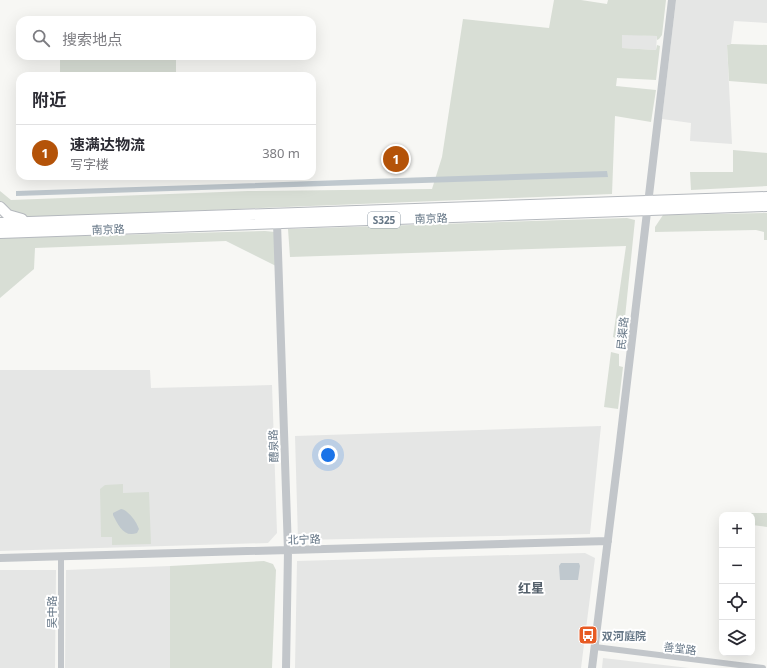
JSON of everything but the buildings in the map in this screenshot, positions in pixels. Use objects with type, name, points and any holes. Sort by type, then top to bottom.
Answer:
[{"type":"main road","name":"南京路","points":[[0,223],[648,199],[767,197]]},
{"type":"main road","name":"南京路","points":[[0,233],[767,206]]},
{"type":"main road","points":[[0,207],[16,219],[41,221]]},
{"type":"street","name":"民渠路","points":[[592,668],[672,0]]},
{"type":"street","name":"醴泉路","points":[[277,223],[288,551],[286,668]]},
{"type":"street","name":"北宁路","points":[[0,558],[608,541]]},
{"type":"street","name":"吴中路","points":[[61,557],[61,668]]},
{"type":"street","name":"善堂路","points":[[595,648],[763,668]]},
{"type":"shaded area","points":[[554,0],[581,0],[607,4],[608,0],[666,0],[662,35],[659,39],[657,40],[657,36],[622,35],[622,48],[656,50],[657,45],[660,46],[656,80],[617,78],[616,86],[656,90],[651,122],[615,116],[612,194],[39,217],[18,214],[0,204],[0,191],[11,200],[248,191],[432,189],[442,157],[463,19],[549,28]]},
{"type":"shaded area","points":[[676,0],[767,0],[767,23],[734,21],[731,44],[727,45],[732,144],[690,141],[691,123],[662,119]]},
{"type":"shaded area","points":[[622,34],[657,36],[656,50],[622,48]]},
{"type":"shaded area","points":[[727,45],[767,45],[767,84],[729,81]]},
{"type":"shaded area","points":[[60,60],[176,60],[176,72],[60,72]]},
{"type":"shaded area","points":[[733,150],[767,153],[767,186],[691,190],[690,172],[733,172]]},
{"type":"shaded area","points":[[607,171],[608,177],[16,196],[16,191]]},
{"type":"shaded area","points":[[767,213],[767,240],[764,240],[764,232],[756,230],[655,232],[655,227],[663,215]]},
{"type":"shaded area","points":[[627,218],[635,220],[623,337],[619,339],[613,337],[626,246],[290,257],[288,229]]},
{"type":"shaded area","points":[[265,231],[275,232],[276,266],[226,241],[35,248],[34,269],[0,298],[0,238]]},
{"type":"shaded area","points":[[611,352],[619,354],[619,366],[623,367],[618,409],[604,407]]},
{"type":"shaded area","points":[[0,370],[150,370],[151,388],[272,385],[277,533],[268,543],[0,551]]},
{"type":"shaded area","points":[[601,426],[590,534],[298,540],[295,436]]},
{"type":"shaded area","points":[[123,484],[123,493],[149,492],[151,544],[112,545],[112,537],[101,537],[100,489],[105,485]]},
{"type":"shaded area","points":[[121,509],[129,514],[138,526],[139,529],[137,533],[128,534],[119,526],[113,513]]},
{"type":"shaded area","points":[[755,513],[767,513],[767,527],[755,525]]},
{"type":"shaded area","points":[[585,553],[595,558],[581,668],[295,668],[297,561]]},
{"type":"shaded area","points":[[264,561],[273,564],[276,570],[272,668],[170,668],[170,566]]},
{"type":"shaded area","points":[[561,563],[579,563],[578,580],[560,580],[559,566]]},
{"type":"shaded area","points":[[170,566],[170,668],[65,668],[66,570]]},
{"type":"shaded area","points":[[0,570],[56,570],[55,668],[0,668]]},
{"type":"shaded area","points":[[603,658],[689,668],[602,668]]},
{"type":"place","name":"速满达物流","points":[[396,159]]},
{"type":"place","name":"双河庭院","points":[[588,635]]},
{"type":"district","name":"红星","points":[[531,588]]}]
